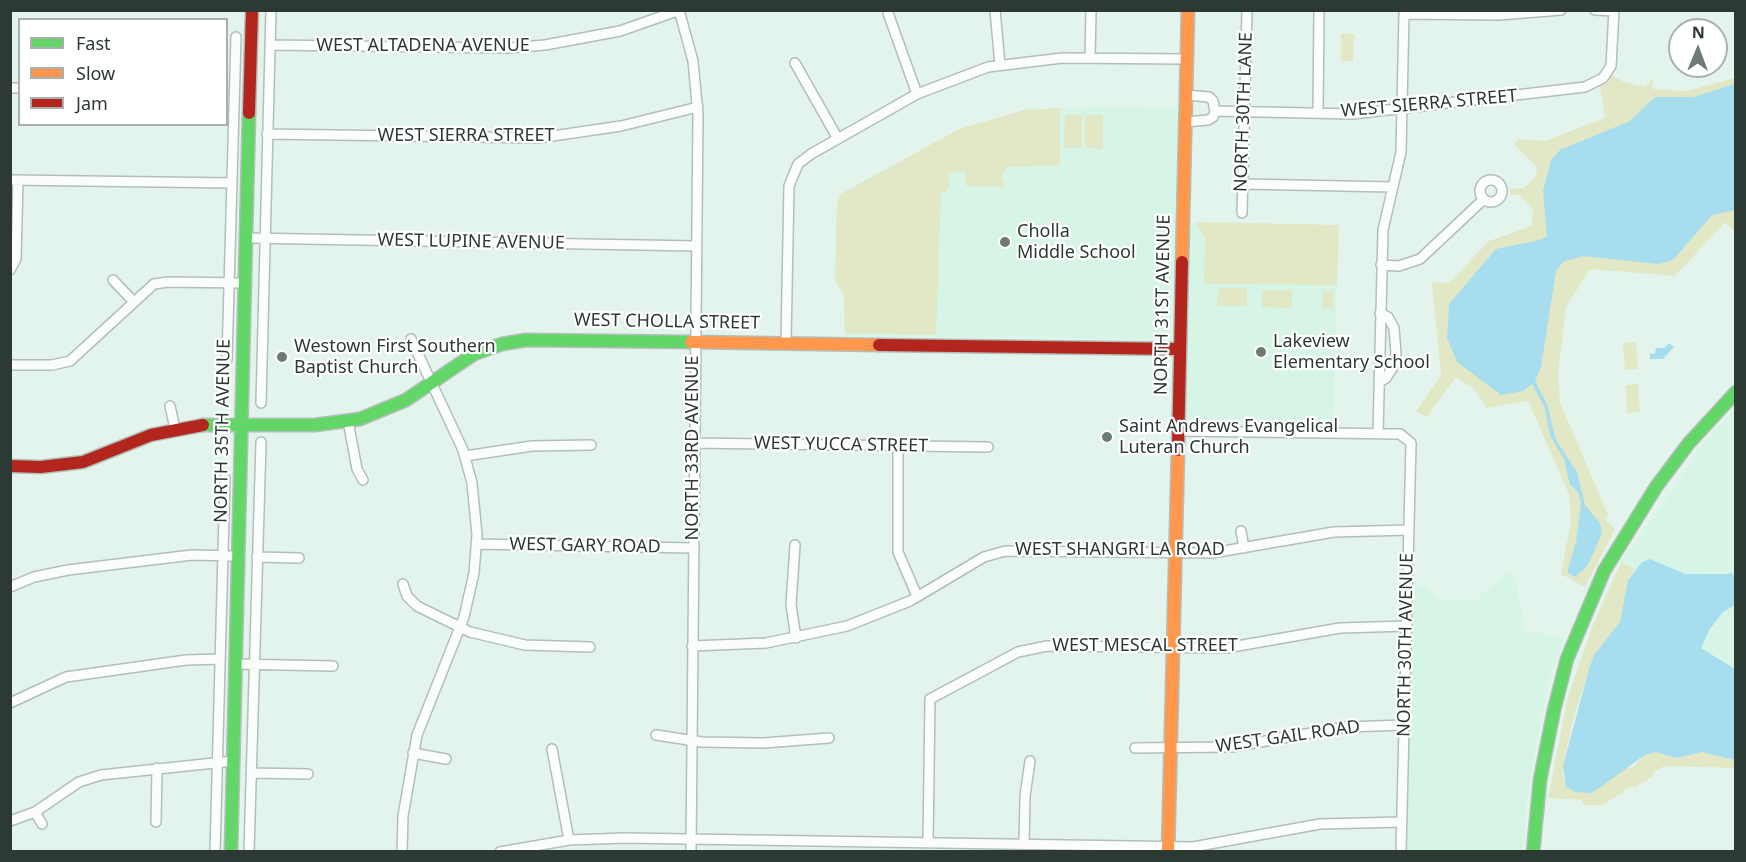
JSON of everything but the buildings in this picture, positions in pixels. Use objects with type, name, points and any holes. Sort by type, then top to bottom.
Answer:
[{"type":"street","name":"NORTH 35TH AVENUE","points":[[231,852],[252,10]]},
{"type":"street","name":"NORTH 35TH AVENUE","points":[[261,403],[271,10]]},
{"type":"street","points":[[995,10],[1000,65]]},
{"type":"street","points":[[1090,57],[1091,10]]},
{"type":"street","name":"NORTH 31ST AVENUE","points":[[1168,849],[1188,10]]},
{"type":"street","name":"NORTH 30TH LANE","points":[[1242,213],[1247,10]]},
{"type":"street","points":[[1318,112],[1319,10]]},
{"type":"street","points":[[1178,430],[1378,434],[1383,220],[1401,152],[1404,14],[1499,15],[1561,10]]},
{"type":"street","points":[[1595,10],[1614,11]]},
{"type":"street","name":"WEST ALTADENA AVENUE","points":[[270,45],[482,48],[536,46],[599,37],[679,11]]},
{"type":"street","name":"NORTH 33RD AVENUE","points":[[679,11],[693,61],[698,107],[693,443],[691,852]]},
{"type":"street","name":"WEST SIERRA STREET","points":[[1185,122],[1208,120],[1213,117],[1215,111],[1353,114],[1585,87],[1603,78],[1611,66],[1614,11]]},
{"type":"street","points":[[888,13],[917,94]]},
{"type":"street","name":"NORTH 35TH AVENUE","points":[[227,359],[232,183],[230,91],[236,37]]},
{"type":"street","points":[[786,342],[789,186],[798,164],[917,94],[957,77],[1000,65],[1036,59],[1090,57],[1186,59]]},
{"type":"street","points":[[795,63],[838,139]]},
{"type":"street","points":[[230,91],[250,91]]},
{"type":"street","points":[[1186,95],[1209,97],[1213,101],[1215,111]]},
{"type":"street","name":"WEST SIERRA STREET","points":[[267,134],[539,138],[621,126],[698,107]]},
{"type":"street","points":[[11,269],[16,259],[14,180],[232,183]]},
{"type":"street","points":[[1242,184],[1393,187]]},
{"type":"street","points":[[1381,265],[1399,266],[1420,259],[1484,199]]},
{"type":"street","name":"WEST LUPINE AVENUE","points":[[246,238],[696,246]]},
{"type":"street","points":[[112,280],[133,301]]},
{"type":"street","points":[[10,364],[58,365],[70,361],[133,301],[148,288],[161,282],[245,283]]},
{"type":"street","points":[[1379,382],[1386,378],[1393,367],[1396,354],[1394,328],[1388,317],[1380,313]]},
{"type":"street","points":[[402,852],[403,816],[413,753],[420,725],[460,628],[474,573],[476,544],[475,502],[465,456],[433,382],[411,339]]},
{"type":"street","name":"WEST CHOLLA STREET","points":[[10,466],[41,467],[83,462],[175,429],[204,424],[315,425],[348,422],[391,408],[474,354],[502,344],[526,340],[1179,349]]},
{"type":"street","points":[[1533,852],[1540,780],[1554,710],[1567,659],[1589,605],[1608,564],[1656,487],[1689,443],[1736,392]]},
{"type":"street","points":[[170,406],[175,429]]},
{"type":"street","points":[[348,422],[357,469],[363,480]]},
{"type":"street","name":"NORTH 30TH AVENUE","points":[[1378,434],[1400,434],[1408,439],[1412,447],[1401,852]]},
{"type":"street","name":"NORTH 35TH AVENUE","points":[[249,852],[261,442]]},
{"type":"street","name":"WEST YUCCA STREET","points":[[693,443],[988,447]]},
{"type":"street","points":[[465,456],[532,446],[591,446]]},
{"type":"street","points":[[898,446],[897,545],[900,561],[917,596]]},
{"type":"street","name":"NORTH 35TH AVENUE","points":[[215,852],[225,478]]},
{"type":"street","name":"WEST SHANGRI LA ROAD","points":[[692,646],[733,646],[796,638],[848,626],[917,596],[984,557],[1005,551],[1212,553],[1334,532],[1409,530]]},
{"type":"street","name":"WEST SHANGRI LA ROAD","points":[[1241,531],[1244,548]]},
{"type":"street","name":"WEST GARY ROAD","points":[[476,544],[693,548]]},
{"type":"street","points":[[795,545],[791,605],[796,638]]},
{"type":"street","points":[[10,588],[34,577],[61,571],[192,555],[238,556]]},
{"type":"street","points":[[257,557],[299,558]]},
{"type":"street","points":[[403,584],[407,596],[417,606],[460,628],[489,639],[514,644],[590,647]]},
{"type":"street","name":"WEST MESCAL STREET","points":[[928,843],[930,699],[1018,651],[1033,647],[1226,648],[1340,628],[1407,626]]},
{"type":"street","points":[[10,703],[66,677],[186,660],[220,659]]},
{"type":"street","points":[[235,664],[333,666]]},
{"type":"street","name":"WEST GAIL ROAD","points":[[1135,748],[1231,747],[1346,727],[1405,725]]},
{"type":"street","points":[[656,735],[692,741],[764,743],[829,738]]},
{"type":"street","points":[[552,750],[570,840]]},
{"type":"street","points":[[413,753],[446,759]]},
{"type":"street","points":[[10,821],[35,812],[79,782],[101,775],[233,761]]},
{"type":"street","points":[[1024,844],[1025,796],[1030,761]]},
{"type":"street","points":[[156,822],[157,768]]},
{"type":"street","points":[[251,773],[308,774]]},
{"type":"street","points":[[35,812],[42,824]]},
{"type":"street","points":[[500,852],[570,840],[691,839],[1024,844],[1168,849],[1207,846],[1320,824],[1402,822]]},
{"type":"shaded area","points":[[1341,34],[1354,34],[1353,61],[1341,61]]},
{"type":"shaded area","points":[[1611,75],[1624,82],[1645,87],[1653,78],[1653,89],[1687,91],[1735,78],[1735,232],[1725,222],[1675,276],[1590,269],[1566,307],[1558,374],[1560,402],[1608,515],[1605,520],[1615,529],[1585,587],[1561,574],[1571,522],[1569,494],[1528,401],[1487,408],[1474,389],[1456,377],[1427,417],[1416,412],[1441,375],[1432,282],[1449,283],[1489,241],[1532,226],[1533,209],[1519,195],[1510,195],[1510,189],[1524,188],[1536,176],[1537,167],[1514,144],[1519,139],[1545,141],[1605,118],[1600,86]]},
{"type":"shaded area","name":"Cholla Middle School","points":[[1095,106],[1178,107],[1171,339],[845,336],[844,295],[835,281],[837,203],[841,194],[959,129],[1024,110]]},
{"type":"shaded area","points":[[1060,108],[1060,165],[1006,167],[1001,177],[1006,187],[966,186],[966,172],[949,173],[949,187],[945,192],[941,192],[936,335],[845,333],[844,295],[835,281],[837,203],[841,194],[959,129],[1024,110]]},
{"type":"shaded area","points":[[1065,115],[1082,115],[1082,148],[1064,148]]},
{"type":"shaded area","points":[[1085,115],[1103,115],[1103,149],[1085,148]]},
{"type":"shaded area","name":"Lakeview Elementary School","points":[[1190,222],[1339,225],[1333,427],[1186,424]]},
{"type":"shaded area","points":[[1197,222],[1339,225],[1337,285],[1204,284],[1205,237],[1197,227]]},
{"type":"shaded area","points":[[1218,288],[1247,288],[1247,306],[1217,306]]},
{"type":"shaded area","points":[[1262,290],[1292,290],[1292,308],[1262,307]]},
{"type":"shaded area","points":[[1323,291],[1333,291],[1333,309],[1322,308]]},
{"type":"shaded area","points":[[1324,334],[1330,334],[1334,341],[1330,348],[1324,348],[1320,344],[1320,338]]},
{"type":"shaded area","points":[[1636,342],[1638,369],[1625,370],[1623,343]]},
{"type":"shaded area","points":[[1638,384],[1640,412],[1627,413],[1626,385]]},
{"type":"shaded area","points":[[1735,409],[1735,577],[1731,572],[1685,574],[1656,562],[1642,562],[1635,569],[1621,562],[1678,483],[1694,455]]},
{"type":"shaded area","points":[[1621,562],[1635,569],[1628,580],[1621,622],[1594,655],[1574,716],[1563,766],[1563,778],[1633,767],[1645,755],[1655,752],[1677,758],[1701,752],[1710,753],[1735,760],[1735,768],[1665,766],[1656,770],[1652,777],[1634,788],[1632,786],[1603,805],[1584,805],[1582,800],[1548,798],[1568,697],[1591,630]]},
{"type":"shaded area","points":[[1505,574],[1515,575],[1525,632],[1540,632],[1564,640],[1552,671],[1540,721],[1526,808],[1523,851],[1406,851],[1413,586],[1426,587],[1440,600],[1475,601]]},
{"type":"shaded area","points":[[1735,605],[1735,669],[1701,648],[1723,612]]},
{"type":"water","points":[[1735,84],[1735,210],[1712,215],[1673,260],[1658,264],[1583,256],[1563,262],[1556,271],[1541,367],[1535,381],[1547,404],[1556,440],[1577,472],[1585,505],[1600,523],[1602,533],[1588,565],[1575,577],[1568,573],[1568,569],[1576,542],[1581,503],[1578,492],[1570,485],[1564,459],[1550,436],[1545,408],[1532,384],[1523,391],[1501,395],[1457,362],[1447,338],[1449,304],[1496,249],[1540,240],[1547,236],[1543,191],[1551,160],[1560,150],[1630,121],[1655,97],[1693,97]]},
{"type":"water","points":[[1669,343],[1674,347],[1663,359],[1650,359],[1650,353],[1655,354],[1656,348],[1664,348]]},
{"type":"water","points":[[1650,559],[1685,574],[1727,574],[1731,572],[1735,577],[1735,605],[1723,612],[1710,629],[1701,648],[1735,669],[1735,760],[1702,752],[1677,758],[1655,752],[1645,755],[1592,793],[1575,792],[1566,787],[1563,766],[1589,669],[1594,655],[1620,622],[1628,580],[1642,562]]},
{"type":"traffic: fast","points":[[231,852],[249,113]]},
{"type":"traffic: fast","points":[[203,425],[315,425],[360,419],[406,400],[474,354],[502,344],[526,340],[691,342]]},
{"type":"traffic: fast","points":[[1533,852],[1540,780],[1554,710],[1567,659],[1604,571],[1656,487],[1689,443],[1736,392]]},
{"type":"traffic: slow","points":[[1182,262],[1188,10]]},
{"type":"traffic: slow","points":[[691,342],[879,345]]},
{"type":"traffic: slow","points":[[1168,852],[1178,450]]},
{"type":"traffic: jam","points":[[249,113],[252,10]]},
{"type":"traffic: jam","points":[[1178,450],[1182,262]]},
{"type":"traffic: jam","points":[[879,345],[1179,349]]},
{"type":"traffic: jam","points":[[10,466],[41,467],[83,462],[151,435],[203,425]]},
{"type":"place","name":"Cholla Middle School","points":[[1005,242]]},
{"type":"place","name":"Lakeview Elementary School","points":[[1261,352]]},
{"type":"place","name":"Westown First Southern Baptist Church","points":[[282,357]]},
{"type":"place","name":"Saint Andrews Evangelical Luteran Church","points":[[1107,437]]}]
